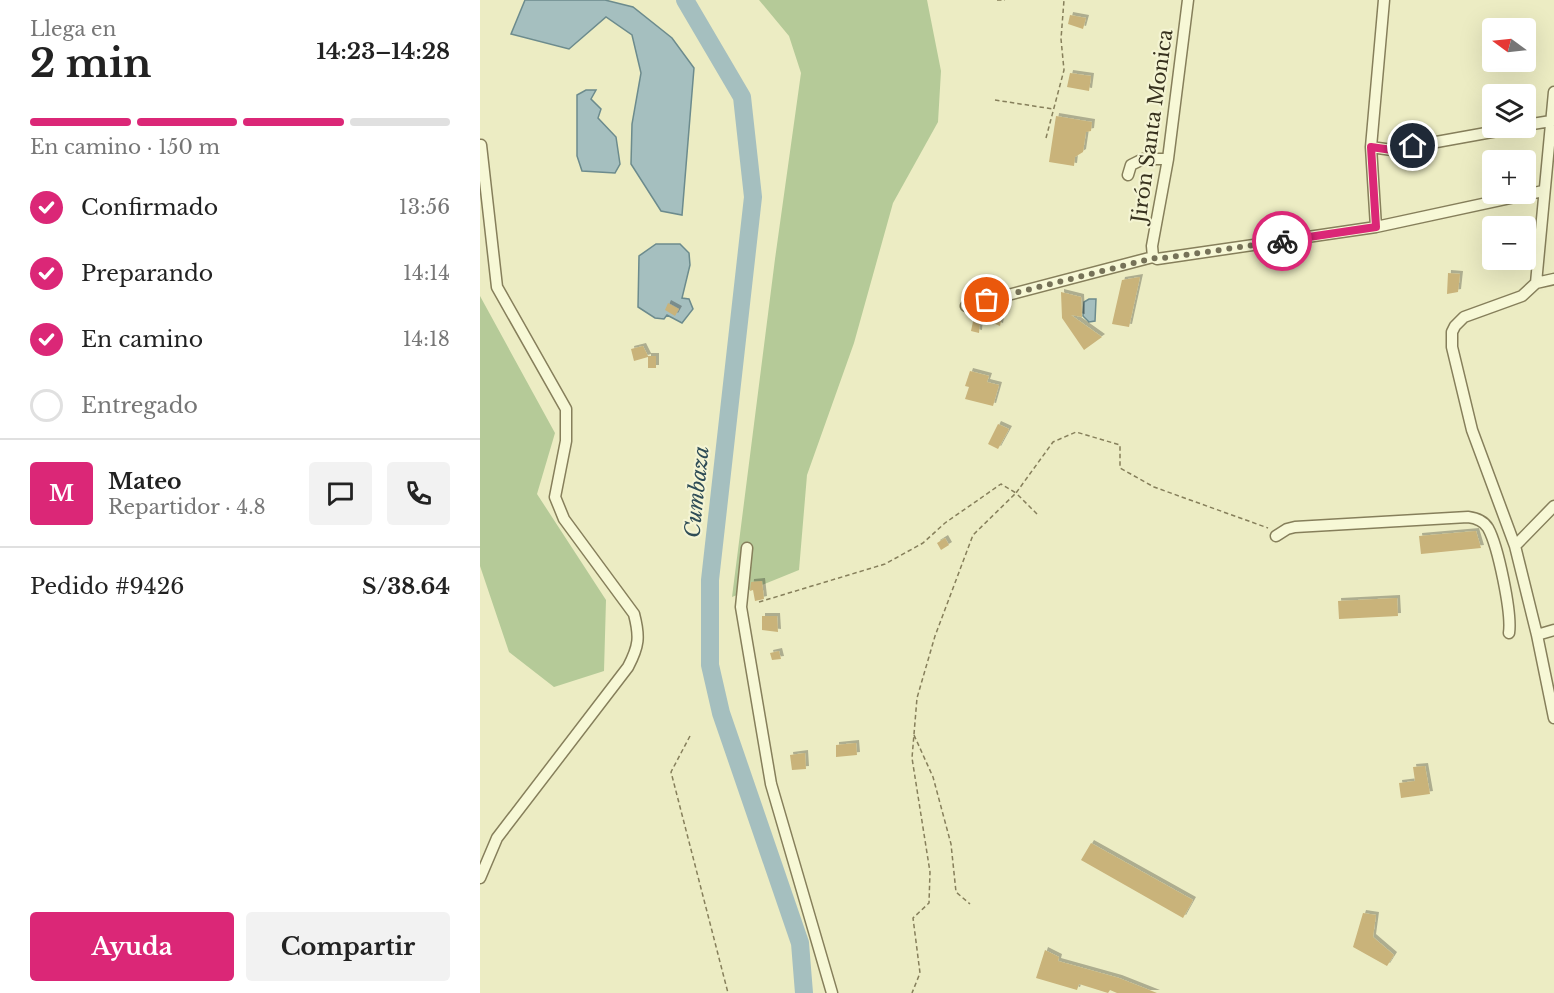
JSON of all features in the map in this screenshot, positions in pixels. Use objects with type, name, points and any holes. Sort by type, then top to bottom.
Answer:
[{"type":"street","name":"Jirón Santa Monica","points":[[1154,258],[1152,246],[1168,159],[1188,0]]},
{"type":"street","points":[[1376,227],[1371,147],[1384,0]]},
{"type":"street","points":[[1536,283],[1554,92]]},
{"type":"street","points":[[1536,123],[1551,121]]},
{"type":"street","points":[[1371,147],[1392,150],[1482,134]]},
{"type":"street","points":[[480,878],[497,838],[628,667],[635,654],[639,633],[634,614],[564,519],[555,497],[566,441],[566,409],[497,287],[481,145]]},
{"type":"street","points":[[1128,175],[1131,165],[1143,159],[1168,159]]},
{"type":"street","points":[[966,306],[1154,258],[1376,227],[1543,191]]},
{"type":"street","points":[[1554,279],[1536,283],[1522,296],[1464,317],[1452,333],[1452,347],[1472,430],[1515,546],[1554,718]]},
{"type":"street","points":[[1515,546],[1554,506]]},
{"type":"street","points":[[1276,536],[1295,527],[1468,518],[1479,520],[1488,528],[1500,567],[1510,614],[1509,633]]},
{"type":"street","points":[[747,548],[741,607],[771,784],[832,993]]},
{"type":"street","points":[[1537,635],[1554,630]]},
{"type":"path","points":[[997,0],[1005,0]]},
{"type":"path","points":[[1046,138],[1064,70],[1061,39],[1064,0]]},
{"type":"path","points":[[995,100],[1053,109]]},
{"type":"path","points":[[912,993],[920,973],[912,918],[929,903],[930,872],[912,758],[917,698],[925,668],[973,535],[1016,493],[1053,441],[1076,432],[1120,445],[1120,468],[1154,487],[1268,529],[1276,536]]},
{"type":"path","points":[[759,602],[885,564],[923,543],[945,522],[1001,484],[1016,493],[1037,514]]},
{"type":"path","points":[[914,734],[933,777],[951,844],[956,892],[970,904]]},
{"type":"path","points":[[690,736],[671,772],[728,993]]},
{"type":"green space","points":[[759,0],[927,0],[941,71],[938,122],[893,203],[854,343],[807,475],[799,570],[732,597],[801,73],[789,36]]},
{"type":"green space","points":[[480,296],[555,433],[537,494],[606,600],[604,671],[554,687],[509,652],[480,566]]},
{"type":"water","points":[[525,0],[605,0],[633,7],[672,38],[694,68],[682,215],[661,211],[631,164],[632,124],[641,73],[632,35],[606,17],[569,49],[511,34]]},
{"type":"water","points":[[586,90],[596,90],[591,99],[601,109],[598,118],[616,137],[620,164],[615,173],[582,171],[577,156],[577,95]]},
{"type":"water","points":[[656,244],[680,244],[689,253],[690,265],[682,298],[689,299],[693,309],[682,323],[667,315],[664,319],[655,318],[638,307],[639,256]]},
{"type":"water","points":[[1096,299],[1095,321],[1089,322],[1083,316],[1084,302]]},
{"type":"building","points":[[1070,15],[1086,18],[1083,29],[1068,24]]},
{"type":"building","points":[[1070,73],[1091,76],[1089,91],[1067,87]]},
{"type":"building","points":[[1056,116],[1092,122],[1091,131],[1086,132],[1083,152],[1075,157],[1074,166],[1049,162]]},
{"type":"building","points":[[1448,273],[1460,274],[1458,292],[1447,294]]},
{"type":"building","points":[[1140,277],[1129,327],[1112,324],[1122,280]]},
{"type":"building","points":[[1061,292],[1081,297],[1082,317],[1071,315],[1102,337],[1084,350],[1062,318]]},
{"type":"building","points":[[668,303],[679,309],[675,316],[665,310]]},
{"type":"building","points":[[988,308],[1003,309],[1000,326],[986,320]]},
{"type":"building","points":[[981,310],[979,333],[971,331],[975,312]]},
{"type":"building","points":[[643,346],[648,356],[656,356],[656,368],[648,368],[648,357],[634,361],[631,349]]},
{"type":"building","points":[[970,371],[989,376],[987,382],[999,385],[993,406],[965,399],[969,387],[965,386]]},
{"type":"building","points":[[998,424],[1009,429],[998,449],[988,444]]},
{"type":"building","points":[[1476,531],[1481,548],[1421,554],[1419,536]]},
{"type":"building","points":[[945,538],[949,545],[941,550],[937,543]]},
{"type":"building","points":[[762,581],[764,599],[755,601],[753,590],[750,591],[751,582]]},
{"type":"building","points":[[1397,598],[1398,616],[1339,619],[1338,601]]},
{"type":"building","points":[[762,616],[777,616],[778,632],[762,630]]},
{"type":"building","points":[[779,651],[781,659],[772,660],[770,653]]},
{"type":"building","points":[[856,743],[857,755],[836,757],[836,745]]},
{"type":"building","points":[[805,753],[806,769],[792,770],[790,755]]},
{"type":"building","points":[[1425,766],[1430,794],[1401,798],[1399,783],[1415,781],[1413,767]]},
{"type":"building","points":[[1091,843],[1193,900],[1183,918],[1081,860]]},
{"type":"building","points":[[1363,913],[1376,915],[1373,937],[1394,955],[1387,966],[1353,947]]},
{"type":"building","points":[[1045,950],[1059,957],[1058,961],[1119,978],[1157,993],[1117,993],[1110,990],[1108,993],[1079,984],[1077,990],[1036,978]]},
{"type":"waterway","name":"Cumbaza","points":[[685,0],[742,97],[753,197],[710,580],[710,665],[721,713],[800,943],[804,993]]},
{"type":"way so far","points":[[987,300],[1154,258],[1282,241]]},
{"type":"route","points":[[1282,241],[1376,227],[1371,147],[1392,150],[1413,146]]}]
